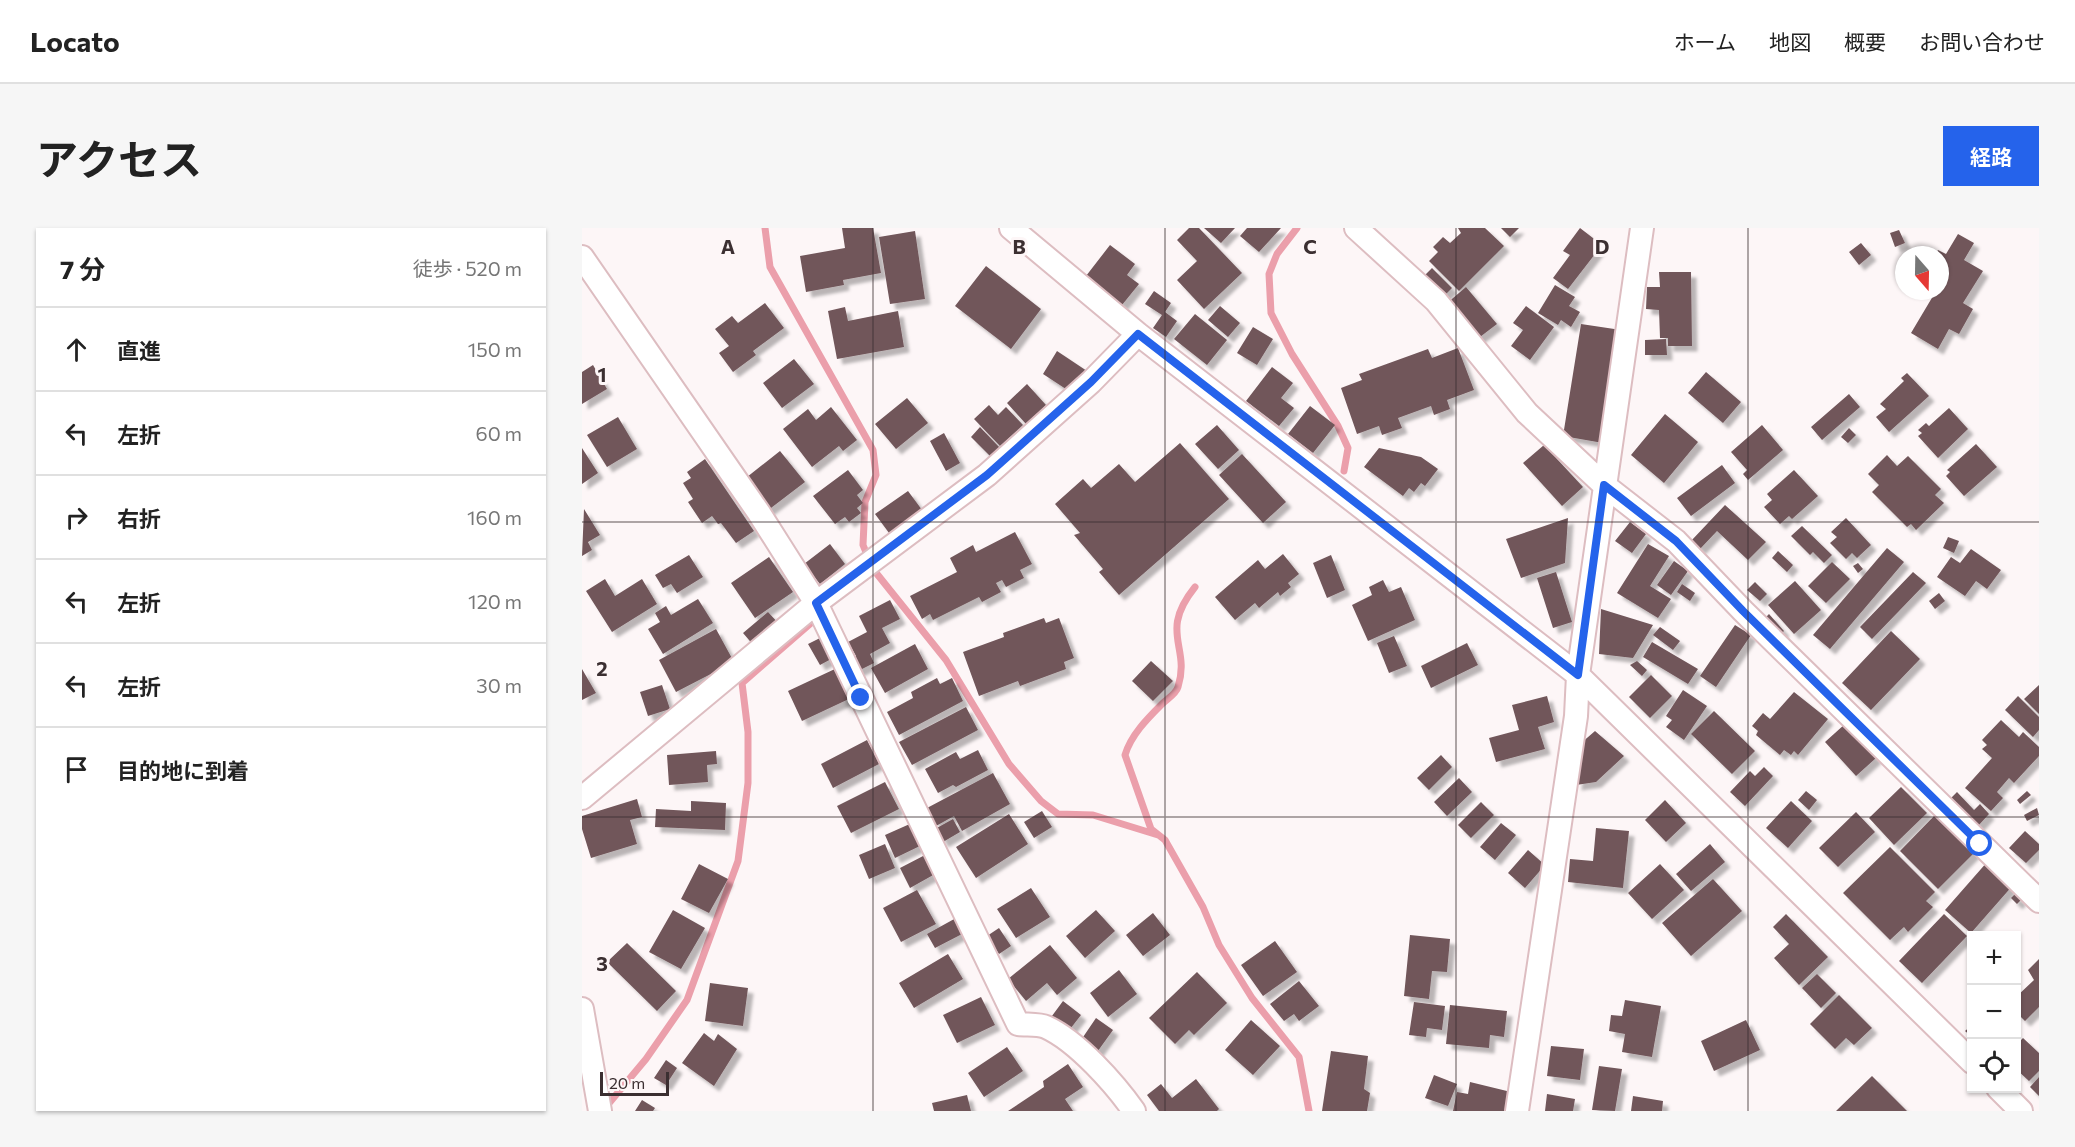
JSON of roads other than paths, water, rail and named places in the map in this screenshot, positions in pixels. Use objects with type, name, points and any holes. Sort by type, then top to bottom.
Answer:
[{"type":"street","points":[[1011,228],[1138,334],[1578,675],[1967,1058]]},
{"type":"street","points":[[1356,228],[1436,301],[1527,413],[1604,485],[1676,541],[1743,611],[2039,901]]},
{"type":"street","points":[[1516,1111],[1576,716],[1578,675],[1642,228]]},
{"type":"street","points":[[582,257],[759,513],[816,603],[1018,1024],[1045,1027],[1068,1043],[1113,1082],[1134,1111]]},
{"type":"street","points":[[582,798],[816,603],[884,555],[987,475],[1091,382],[1138,334]]},
{"type":"street","points":[[582,1009],[600,1111]]},
{"type":"street","points":[[2002,1093],[2021,1111]]},
{"type":"waterway","points":[[765,228],[770,267],[873,450],[876,475],[865,502],[863,545],[873,569],[946,660],[1009,764],[1041,801],[1058,814],[1093,815],[1158,835]]},
{"type":"waterway","points":[[1297,228],[1277,254],[1269,274],[1271,313],[1292,354],[1338,426],[1348,448],[1344,471]]},
{"type":"waterway","points":[[1195,587],[1184,603],[1179,616],[1177,628],[1181,673],[1177,690],[1140,728],[1125,755],[1151,829],[1165,840],[1203,907],[1219,945],[1252,998],[1299,1057],[1309,1111]]},
{"type":"waterway","points":[[605,1108],[646,1059],[687,1000],[738,861],[748,783],[748,732],[742,683],[819,616]]}]
